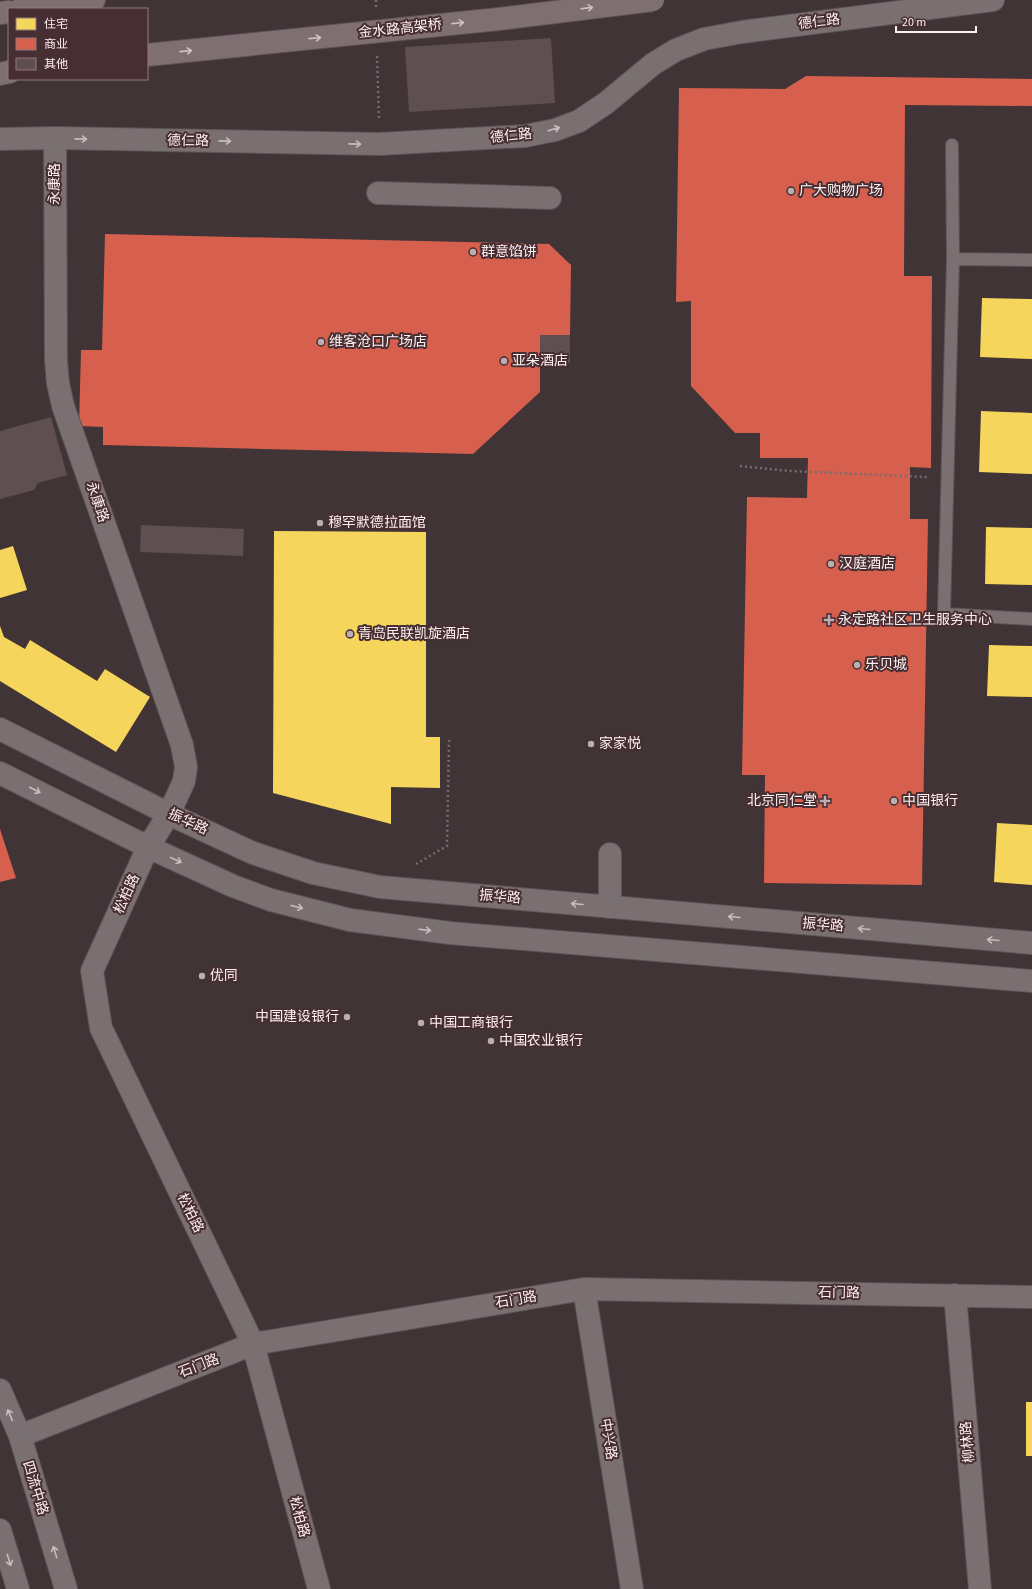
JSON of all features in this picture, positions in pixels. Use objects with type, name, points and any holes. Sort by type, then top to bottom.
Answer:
[{"type":"main road","points":[[26,8],[40,5],[94,0]]},
{"type":"main road","name":"金水路高架桥","points":[[148,55],[499,18],[653,0]]},
{"type":"main road","name":"德仁路","points":[[0,139],[55,138],[379,144],[525,136],[555,130],[579,121],[606,103],[653,64],[676,50],[704,39],[742,32],[993,0]]},
{"type":"main road","name":"永康路","points":[[55,138],[56,361],[58,383],[65,413],[182,745],[186,767],[184,781],[169,814],[148,847]]},
{"type":"main road","points":[[378,193],[550,198]]},
{"type":"main road","name":"振华路","points":[[0,729],[169,814],[253,853],[313,873],[380,886],[1032,944]]},
{"type":"main road","points":[[0,773],[148,847],[233,886],[271,900],[350,920],[450,933],[1032,981]]},
{"type":"main road","name":"松柏路","points":[[148,847],[92,971],[101,1028],[253,1344],[319,1589]]},
{"type":"main road","points":[[610,854],[610,907]]},
{"type":"main road","name":"石门路","points":[[20,1436],[253,1344],[584,1289],[1032,1297]]},
{"type":"main road","name":"中兴路","points":[[584,1289],[632,1589]]},
{"type":"main road","name":"柳林路","points":[[955,1295],[980,1589]]},
{"type":"main road","name":"四流中路","points":[[0,1390],[20,1436],[66,1589]]},
{"type":"main road","points":[[0,1530],[18,1589]]},
{"type":"lane","points":[[952,145],[953,259],[944,614],[1032,619]]},
{"type":"lane","points":[[953,259],[1032,260]]},
{"type":"path","points":[[376,0],[376,8]]},
{"type":"path","points":[[377,53],[379,144]]},
{"type":"path","points":[[740,466],[789,471],[947,478]]},
{"type":"path","points":[[414,866],[447,846],[449,740]]},
{"type":"building: 住宅","points":[[714,115],[896,120],[894,177],[712,171]]},
{"type":"building: 住宅","points":[[716,227],[894,230],[893,283],[715,280]]},
{"type":"building: 住宅","points":[[982,298],[1032,299],[1032,359],[980,357]]},
{"type":"building: 住宅","points":[[981,411],[1032,413],[1032,474],[979,472]]},
{"type":"building: 住宅","points":[[986,527],[1032,528],[1032,585],[985,584]]},
{"type":"building: 住宅","name":"青岛民联凯旋酒店","points":[[274,531],[426,532],[426,737],[440,737],[440,788],[391,787],[391,824],[273,793]]},
{"type":"building: 住宅","points":[[13,546],[27,590],[0,598],[0,550]]},
{"type":"building: 住宅","points":[[0,626],[4,637],[25,649],[30,640],[97,681],[105,669],[150,697],[116,752],[0,681]]},
{"type":"building: 住宅","points":[[989,645],[1032,646],[1032,697],[987,696]]},
{"type":"building: 住宅","points":[[997,823],[1032,825],[1032,885],[994,882]]},
{"type":"building: 住宅","points":[[1026,1402],[1032,1402],[1032,1456],[1026,1456]]},
{"type":"building: 商业","points":[[806,76],[1032,79],[1032,106],[905,105],[904,276],[932,276],[931,468],[910,467],[910,519],[928,519],[922,885],[764,883],[765,775],[742,775],[747,497],[807,498],[808,458],[760,458],[760,433],[735,433],[691,386],[691,301],[676,302],[679,88],[785,89]]},
{"type":"building: 商业","name":"维客沧口广场店","points":[[105,234],[549,244],[571,265],[570,335],[540,335],[540,392],[473,454],[103,445],[103,427],[79,426],[81,350],[102,350]]},
{"type":"building: 商业","points":[[0,829],[16,878],[0,882]]},
{"type":"building: 其他","points":[[551,38],[555,103],[409,112],[405,47]]},
{"type":"building: 其他","points":[[540,335],[570,335],[570,363],[540,363]]},
{"type":"building: 其他","points":[[51,417],[67,475],[38,483],[34,490],[0,499],[0,431]]},
{"type":"building: 其他","points":[[141,525],[244,529],[243,556],[140,552]]},
{"type":"place","name":"广大购物广场","points":[[791,191]]},
{"type":"place","name":"群意馅饼","points":[[473,252]]},
{"type":"place","name":"维客沧口广场店","points":[[321,342]]},
{"type":"place","name":"亚朵酒店","points":[[504,361]]},
{"type":"place","name":"穆罕默德拉面馆","points":[[320,523]]},
{"type":"place","name":"汉庭酒店","points":[[831,564]]},
{"type":"place","name":"永定路社区卫生服务中心","points":[[829,620]]},
{"type":"place","name":"青岛民联凯旋酒店","points":[[350,634]]},
{"type":"place","name":"乐贝城","points":[[857,665]]},
{"type":"place","name":"家家悦","points":[[591,744]]},
{"type":"place","name":"北京同仁堂","points":[[825,801]]},
{"type":"place","name":"中国银行","points":[[894,801]]},
{"type":"place","name":"优同","points":[[202,976]]},
{"type":"place","name":"中国建设银行","points":[[347,1017]]},
{"type":"place","name":"中国工商银行","points":[[421,1023]]},
{"type":"place","name":"中国农业银行","points":[[491,1041]]}]
